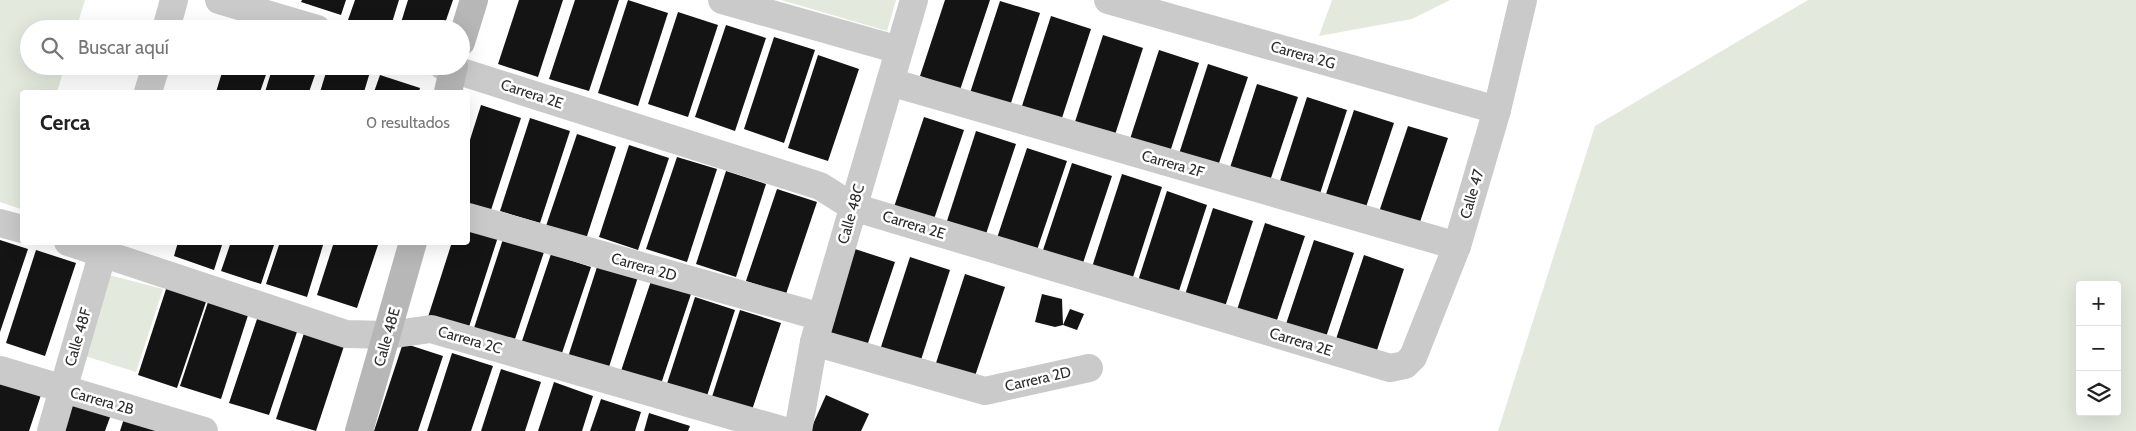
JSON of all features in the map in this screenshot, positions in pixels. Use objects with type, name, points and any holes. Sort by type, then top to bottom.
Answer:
[{"type":"main road","points":[[468,20],[474,0]]},
{"type":"main road","name":"Calle 48E","points":[[359,431],[413,245]]},
{"type":"street","points":[[168,20],[174,0]]},
{"type":"street","points":[[219,0],[287,20]]},
{"type":"street","points":[[722,0],[899,50]]},
{"type":"street","name":"Calle 48C","points":[[798,431],[817,329],[914,0]]},
{"type":"street","name":"Carrera 2G","points":[[1108,0],[1497,110]]},
{"type":"street","name":"Calle 47","points":[[1390,368],[1404,365],[1413,357],[1457,246],[1497,110],[1523,0]]},
{"type":"street","points":[[149,90],[153,75]]},
{"type":"street","name":"Carrera 2E","points":[[452,75],[820,186],[853,207],[1390,368]]},
{"type":"street","name":"Carrera 2F","points":[[890,82],[1457,246]]},
{"type":"street","name":"Carrera 2D","points":[[470,219],[817,329],[985,392],[1089,368]]},
{"type":"street","points":[[0,223],[20,228]]},
{"type":"street","name":"Carrera 2C","points":[[86,245],[104,248],[346,334],[388,334],[430,329],[785,431]]},
{"type":"street","name":"Calle 48F","points":[[51,431],[104,248]]},
{"type":"street","name":"Carrera 2B","points":[[0,370],[204,431]]},
{"type":"shaded area","points":[[0,0],[85,0],[79,20],[20,20],[20,75],[62,75],[58,90],[20,90],[20,209],[0,202]]},
{"type":"shaded area","points":[[781,0],[896,0],[887,31]]},
{"type":"shaded area","points":[[1332,0],[1450,0],[1412,19],[1319,36]]},
{"type":"shaded area","points":[[1808,0],[2136,0],[2136,431],[1498,431],[1595,126]]},
{"type":"shaded area","points":[[109,275],[163,289],[136,372],[85,356]]},
{"type":"building","points":[[302,0],[346,0],[341,15],[301,2]]},
{"type":"building","points":[[355,0],[399,0],[393,20],[348,20]]},
{"type":"building","points":[[408,0],[453,0],[446,20],[402,20]]},
{"type":"building","points":[[519,0],[563,0],[538,77],[498,64]]},
{"type":"building","points":[[575,0],[619,0],[589,91],[549,79]]},
{"type":"building","points":[[628,0],[668,13],[638,106],[598,93]]},
{"type":"building","points":[[945,0],[990,0],[960,90],[920,76]]},
{"type":"building","points":[[1000,1],[1040,13],[1010,106],[970,93]]},
{"type":"building","points":[[678,12],[718,25],[688,117],[648,104]]},
{"type":"building","points":[[1051,16],[1091,29],[1061,121],[1021,109]]},
{"type":"building","points":[[726,25],[766,38],[735,131],[695,117]]},
{"type":"building","points":[[1103,35],[1143,48],[1113,141],[1073,128]]},
{"type":"building","points":[[774,37],[815,50],[784,143],[744,129]]},
{"type":"building","points":[[1159,50],[1199,63],[1169,155],[1129,142]]},
{"type":"building","points":[[818,55],[859,69],[828,161],[788,148]]},
{"type":"building","points":[[1208,64],[1248,77],[1217,169],[1178,157]]},
{"type":"building","points":[[221,75],[266,75],[261,90],[217,90]]},
{"type":"building","points":[[270,75],[315,75],[310,90],[266,90]]},
{"type":"building","points":[[325,75],[369,75],[365,90],[321,90]]},
{"type":"building","points":[[380,75],[420,88],[420,90],[375,90]]},
{"type":"building","points":[[1257,84],[1298,97],[1267,190],[1227,177]]},
{"type":"building","points":[[1307,97],[1347,110],[1317,203],[1277,190]]},
{"type":"building","points":[[481,105],[521,118],[491,210],[470,204],[470,140]]},
{"type":"building","points":[[1354,110],[1394,123],[1363,216],[1323,203]]},
{"type":"building","points":[[924,117],[964,130],[933,222],[893,210]]},
{"type":"building","points":[[530,118],[570,131],[540,223],[500,211]]},
{"type":"building","points":[[1408,126],[1448,138],[1417,231],[1377,218]]},
{"type":"building","points":[[976,131],[1016,144],[985,237],[946,224]]},
{"type":"building","points":[[577,134],[616,147],[586,239],[546,226]]},
{"type":"building","points":[[629,145],[669,158],[638,250],[599,237]]},
{"type":"building","points":[[1027,148],[1067,161],[1036,253],[996,241]]},
{"type":"building","points":[[677,157],[717,169],[687,262],[646,249]]},
{"type":"building","points":[[1072,163],[1112,176],[1081,269],[1041,256]]},
{"type":"building","points":[[726,171],[766,184],[736,277],[696,264]]},
{"type":"building","points":[[1122,174],[1162,187],[1132,280],[1092,267]]},
{"type":"building","points":[[777,189],[817,202],[786,294],[746,281]]},
{"type":"building","points":[[1167,191],[1207,205],[1177,297],[1137,284]]},
{"type":"building","points":[[1213,208],[1253,221],[1223,313],[1183,301]]},
{"type":"building","points":[[1265,223],[1305,236],[1274,329],[1235,316]]},
{"type":"building","points":[[470,229],[498,237],[468,330],[428,317],[451,245],[470,245]]},
{"type":"building","points":[[504,236],[545,249],[514,342],[474,328]]},
{"type":"building","points":[[0,240],[28,249],[0,332]]},
{"type":"building","points":[[1314,240],[1354,253],[1323,346],[1283,333]]},
{"type":"building","points":[[177,245],[222,245],[214,270],[174,256]]},
{"type":"building","points":[[230,245],[274,245],[261,284],[221,271]]},
{"type":"building","points":[[279,245],[323,245],[307,297],[266,284]]},
{"type":"building","points":[[333,245],[378,245],[357,308],[317,295]]},
{"type":"building","points":[[855,249],[895,262],[864,355],[824,342]]},
{"type":"building","points":[[36,250],[76,263],[45,356],[6,343]]},
{"type":"building","points":[[551,254],[591,267],[560,359],[520,347]]},
{"type":"building","points":[[1364,255],[1404,269],[1373,362],[1333,348]]},
{"type":"building","points":[[910,257],[950,270],[920,363],[880,350]]},
{"type":"building","points":[[598,264],[638,277],[608,370],[568,357]]},
{"type":"building","points":[[965,274],[1005,287],[974,379],[935,366]]},
{"type":"building","points":[[651,281],[691,294],[660,387],[620,374]]},
{"type":"building","points":[[168,283],[208,296],[177,388],[138,375]]},
{"type":"building","points":[[211,293],[251,306],[221,399],[180,386]]},
{"type":"building","points":[[1042,294],[1062,299],[1063,325],[1055,327],[1035,322]]},
{"type":"building","points":[[695,297],[735,310],[705,402],[665,390]]},
{"type":"building","points":[[1070,309],[1084,314],[1077,330],[1063,325]]},
{"type":"building","points":[[260,310],[300,323],[269,415],[229,403]]},
{"type":"building","points":[[740,310],[781,323],[750,416],[710,403]]},
{"type":"building","points":[[306,327],[346,340],[316,431],[276,419]]},
{"type":"building","points":[[403,343],[443,356],[418,431],[374,431]]},
{"type":"building","points":[[452,353],[493,366],[471,431],[427,431]]},
{"type":"building","points":[[501,369],[541,382],[525,431],[481,431]]},
{"type":"building","points":[[3,376],[43,389],[29,431],[0,431],[0,385]]},
{"type":"building","points":[[554,382],[593,396],[582,431],[538,431]]},
{"type":"building","points":[[826,395],[869,414],[861,431],[810,431]]},
{"type":"building","points":[[73,396],[113,409],[105,431],[61,431]]},
{"type":"building","points":[[601,399],[641,412],[635,431],[590,431]]},
{"type":"building","points":[[127,409],[164,431],[120,431]]},
{"type":"building","points":[[649,413],[690,426],[688,431],[644,431]]}]
